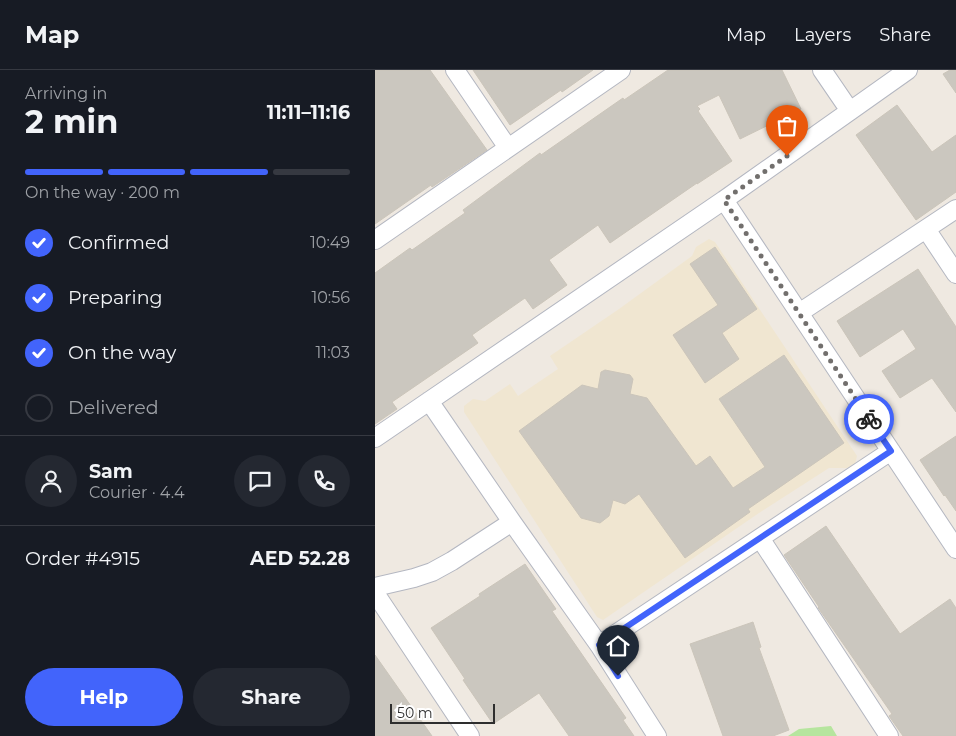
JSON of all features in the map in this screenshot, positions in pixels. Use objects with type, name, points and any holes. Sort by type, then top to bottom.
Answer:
[{"type":"lane","points":[[455,70],[508,148]]},
{"type":"lane","points":[[375,240],[621,70]]},
{"type":"lane","points":[[822,70],[850,111]]},
{"type":"lane","points":[[375,438],[724,200],[908,70]]},
{"type":"lane","points":[[724,200],[956,549]]},
{"type":"lane","points":[[799,313],[956,208]]},
{"type":"lane","points":[[926,229],[956,274]]},
{"type":"lane","points":[[429,402],[599,645],[657,736]]},
{"type":"lane","points":[[599,645],[891,451]]},
{"type":"lane","points":[[464,734],[376,595],[432,572],[512,522]]},
{"type":"lane","points":[[759,538],[889,736]]},
{"type":"shaded area","points":[[709,239],[715,242],[857,456],[855,464],[847,468],[829,468],[759,513],[603,620],[597,617],[464,412],[464,406],[473,399],[485,401],[510,384],[518,396],[558,369],[550,356],[692,256],[696,247]]},
{"type":"green space","points":[[831,726],[837,736],[788,736],[799,729]]},
{"type":"building","points":[[375,70],[430,70],[487,150],[432,187],[431,185],[375,224]]},
{"type":"building","points":[[473,70],[593,70],[510,125]]},
{"type":"building","points":[[668,70],[782,70],[801,109],[740,139],[719,95],[697,106],[700,109],[698,111],[732,161],[610,243],[598,225],[549,260],[567,285],[533,309],[525,298],[472,335],[478,343],[392,402],[397,409],[375,424],[375,273],[465,213],[463,210],[540,153],[541,155],[623,98],[624,100]]},
{"type":"building","points":[[950,70],[956,70],[956,93],[943,74]]},
{"type":"building","points":[[897,105],[932,152],[956,135],[956,192],[916,220],[856,135]]},
{"type":"building","points":[[715,247],[757,309],[722,333],[739,359],[705,383],[673,335],[718,305],[690,264]]},
{"type":"building","points":[[918,269],[956,327],[956,412],[932,378],[900,398],[882,371],[916,349],[903,329],[860,357],[837,321]]},
{"type":"building","points":[[784,355],[844,443],[748,509],[750,512],[685,558],[639,494],[625,504],[613,500],[609,516],[600,523],[581,518],[519,431],[582,385],[598,389],[601,372],[605,370],[630,375],[633,379],[630,394],[647,398],[696,466],[710,456],[733,488],[765,467],[719,399]]},
{"type":"building","points":[[956,436],[956,511],[920,460]]},
{"type":"building","points":[[826,526],[900,634],[950,599],[956,608],[956,736],[903,736],[889,716],[892,714],[818,608],[784,555]]},
{"type":"building","points":[[525,564],[556,609],[552,611],[626,718],[623,720],[634,736],[569,736],[539,693],[493,724],[463,680],[465,679],[431,628]]},
{"type":"building","points":[[753,622],[761,647],[759,648],[789,730],[773,736],[723,736],[690,644]]},
{"type":"building","points":[[375,655],[432,736],[375,736]]},
{"type":"way so far","points":[[787,156],[724,200],[869,419]]},
{"type":"route","points":[[618,676],[599,645],[891,451],[869,419]]}]
